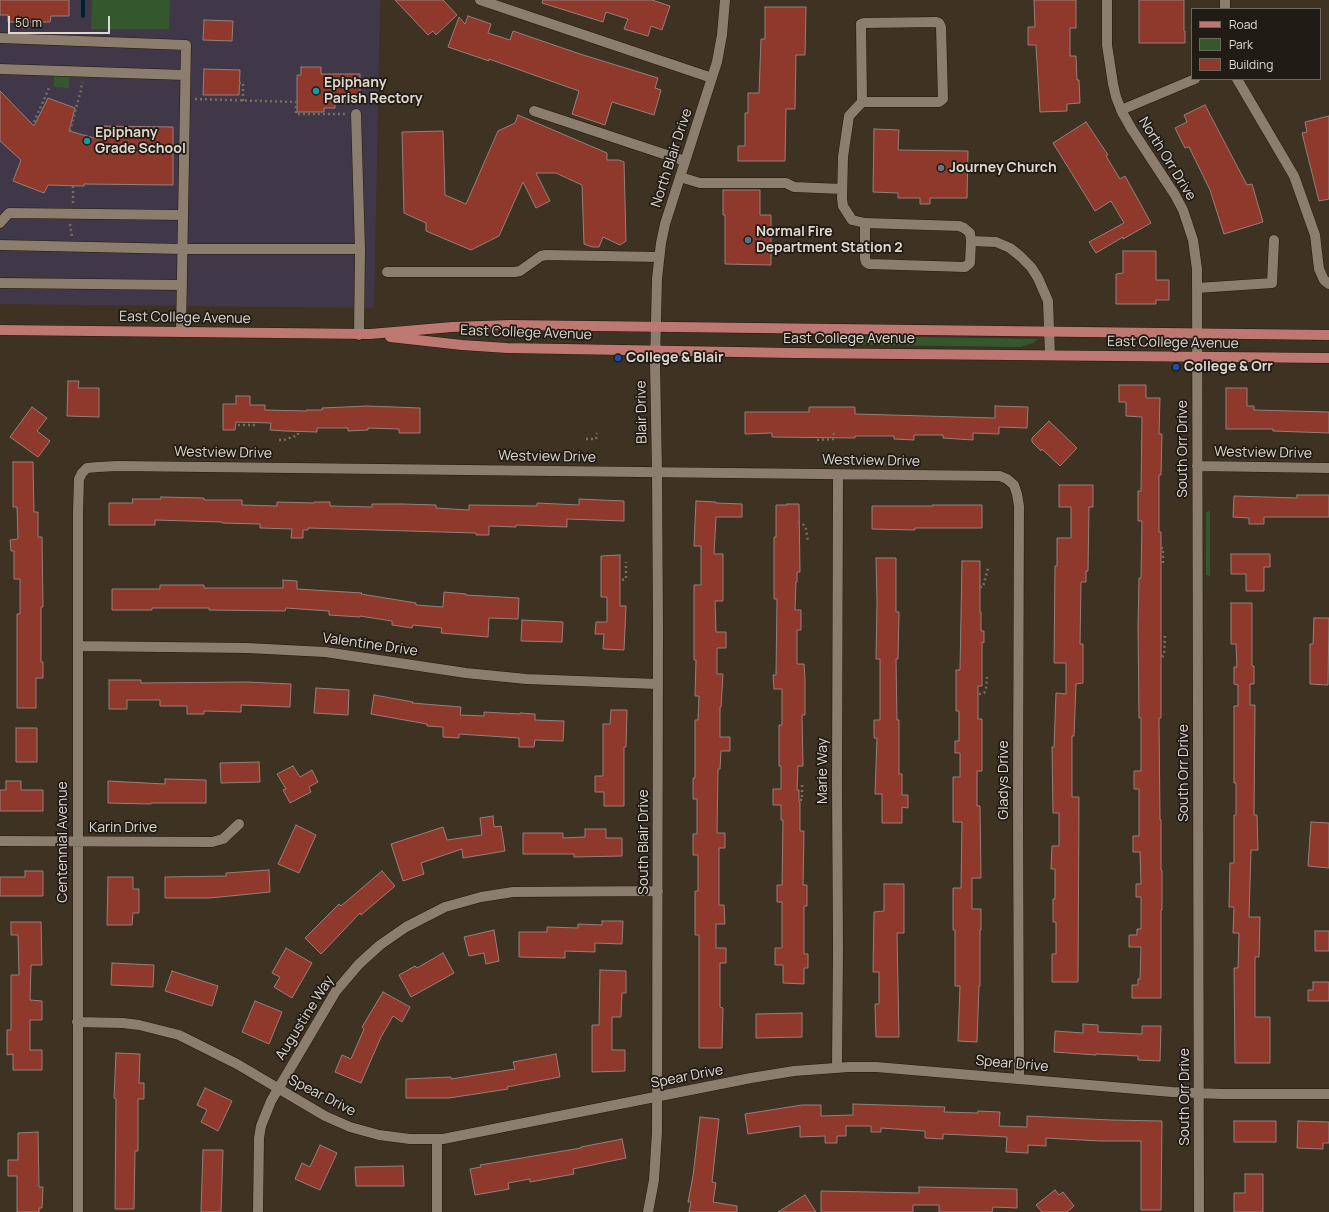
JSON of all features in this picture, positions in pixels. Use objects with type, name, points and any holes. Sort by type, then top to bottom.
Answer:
[{"type":"main road","name":"East College Avenue","points":[[0,330],[370,334],[452,327],[510,325],[1329,335]]},
{"type":"main road","name":"East College Avenue","points":[[370,334],[462,345],[507,348],[793,353],[1329,358]]},
{"type":"street","points":[[480,0],[712,78]]},
{"type":"street","name":"North Blair Drive","points":[[656,327],[657,279],[665,224],[717,62],[722,35],[725,0]]},
{"type":"street","name":"North Orr Drive","points":[[1107,0],[1107,45],[1112,84],[1121,110],[1131,128],[1175,195],[1183,210],[1193,240],[1197,269],[1197,333]]},
{"type":"street","points":[[862,102],[942,101],[941,26],[939,23],[860,24],[862,102],[849,116],[843,157],[843,206],[852,220],[865,223],[959,226],[964,228],[970,233],[970,263],[965,267],[869,264],[865,259],[865,223]]},
{"type":"street","points":[[0,38],[186,45],[181,332]]},
{"type":"street","points":[[0,69],[185,75]]},
{"type":"street","points":[[1121,110],[1193,80]]},
{"type":"street","points":[[1238,80],[1294,176],[1314,235],[1319,269],[1324,280],[1329,284]]},
{"type":"street","points":[[534,111],[685,161]]},
{"type":"street","points":[[356,114],[360,250],[359,334]]},
{"type":"street","points":[[680,177],[700,183],[786,183],[794,187],[842,189]]},
{"type":"street","points":[[0,223],[9,213],[182,215]]},
{"type":"street","points":[[1197,288],[1272,284],[1274,240]]},
{"type":"street","points":[[971,241],[996,242],[1010,248],[1020,256],[1038,278],[1048,301],[1050,355]]},
{"type":"street","points":[[0,245],[182,249],[360,250]]},
{"type":"street","points":[[387,272],[515,272],[520,271],[541,256],[546,255],[659,257]]},
{"type":"street","points":[[0,283],[182,285]]},
{"type":"street","name":"Blair Drive","points":[[656,327],[657,472]]},
{"type":"street","name":"South Orr Drive","points":[[1197,333],[1199,1212]]},
{"type":"street","name":"Westview Drive","points":[[82,473],[87,468],[118,466],[1000,476],[1012,483]]},
{"type":"street","name":"Westview Drive","points":[[1197,466],[1329,468]]},
{"type":"street","name":"South Blair Drive","points":[[648,1212],[654,1180],[658,1097],[657,472]]},
{"type":"street","name":"Centennial Avenue","points":[[78,1212],[78,512],[79,479],[82,473]]},
{"type":"street","name":"Marie Way","points":[[837,1067],[838,475]]},
{"type":"street","name":"Gladys Drive","points":[[1012,483],[1017,494],[1019,506],[1019,1079]]},
{"type":"street","name":"Valentine Drive","points":[[78,646],[247,648],[325,652],[466,673],[526,679],[658,684]]},
{"type":"street","name":"Karin Drive","points":[[0,842],[212,842],[223,840],[239,824]]},
{"type":"street","name":"Augustine Way","points":[[258,1212],[259,1138],[261,1126],[270,1101],[336,991],[359,964],[380,945],[406,927],[445,907],[481,897],[512,892],[658,891]]},
{"type":"street","name":"Spear Drive","points":[[77,1022],[123,1023],[139,1025],[179,1035],[237,1064],[325,1116],[350,1127],[379,1135],[410,1139],[436,1139],[472,1134],[501,1127],[794,1071],[837,1067],[876,1067],[1199,1093],[1329,1094]]},
{"type":"street","points":[[436,1139],[437,1212]]},
{"type":"path","points":[[33,22],[34,26]]},
{"type":"path","points":[[239,83],[242,83],[243,100]]},
{"type":"path","points":[[34,122],[49,88]]},
{"type":"path","points":[[70,132],[81,90]]},
{"type":"path","points":[[192,99],[296,102],[296,114],[333,114]]},
{"type":"path","points":[[238,425],[258,425]]},
{"type":"path","points":[[817,440],[833,439],[834,431]]},
{"type":"path","points":[[279,440],[284,440],[298,435],[298,433]]},
{"type":"path","points":[[586,439],[596,439],[596,433]]},
{"type":"path","points":[[798,522],[804,525],[808,542]]},
{"type":"path","points":[[1161,548],[1163,548],[1163,565]]},
{"type":"path","points":[[622,580],[626,579],[626,562]]},
{"type":"path","points":[[980,587],[983,587],[988,568]]},
{"type":"path","points":[[1162,656],[1164,655],[1165,634]]},
{"type":"path","points":[[979,694],[984,693],[986,689],[987,677]]},
{"type":"path","points":[[800,800],[802,800],[802,782]]},
{"type":"shaded area","points":[[0,0],[380,0],[374,308],[0,304]]},
{"type":"green space","points":[[92,0],[170,0],[169,29],[91,29]]},
{"type":"green space","points":[[54,72],[69,73],[69,88],[54,87]]},
{"type":"green space","points":[[852,336],[1038,339],[1033,343],[1020,347],[820,344],[820,339]]},
{"type":"green space","points":[[822,461],[901,463],[900,466],[823,465]]},
{"type":"green space","points":[[1210,511],[1210,576],[1206,575],[1206,512]]},
{"type":"building","points":[[0,0],[69,0],[69,16],[51,16],[50,22],[8,22],[8,15],[0,15]]},
{"type":"building","points":[[395,0],[443,0],[457,15],[436,35],[433,31],[428,35]]},
{"type":"building","points":[[543,0],[652,0],[670,6],[662,30],[651,26],[648,36],[624,29],[628,19],[606,12],[603,22],[542,3]]},
{"type":"building","points":[[1034,0],[1076,0],[1076,28],[1070,28],[1070,56],[1076,56],[1080,103],[1067,104],[1067,111],[1040,112],[1036,45],[1028,45],[1028,27],[1035,27]]},
{"type":"building","points":[[1139,0],[1184,0],[1185,43],[1139,43]]},
{"type":"building","points":[[765,7],[806,7],[805,55],[796,55],[795,109],[786,109],[785,161],[738,161],[738,146],[745,146],[745,113],[748,113],[748,93],[759,93],[761,39],[765,39]]},
{"type":"building","points":[[468,16],[491,24],[488,33],[510,40],[513,31],[580,54],[658,78],[655,88],[661,90],[654,115],[612,102],[605,125],[572,114],[579,91],[489,59],[489,61],[448,47],[459,17],[465,24]]},
{"type":"building","points":[[204,20],[233,21],[232,41],[203,40]]},
{"type":"building","name":"Epiphany Parish Rectory","points":[[301,67],[321,67],[321,74],[360,74],[360,103],[335,103],[335,108],[324,108],[324,112],[297,112],[297,75],[301,75]]},
{"type":"building","points":[[204,69],[240,70],[239,95],[203,95]]},
{"type":"building","name":"Epiphany Grade School","points":[[0,91],[34,126],[48,98],[75,108],[69,131],[98,139],[98,126],[173,127],[173,185],[48,185],[44,193],[13,181],[21,160],[0,141]]},
{"type":"building","points":[[1205,105],[1247,185],[1252,184],[1263,222],[1224,234],[1210,190],[1189,147],[1185,148],[1175,128],[1187,122],[1184,115]]},
{"type":"building","points":[[518,115],[607,153],[607,160],[619,160],[624,162],[626,241],[620,245],[603,237],[599,247],[592,247],[584,244],[582,185],[556,173],[536,173],[550,201],[536,208],[523,182],[499,236],[471,250],[426,231],[426,223],[404,213],[402,132],[443,131],[445,195],[466,204],[498,131],[515,123]]},
{"type":"building","points":[[1329,116],[1329,199],[1319,201],[1302,133],[1307,132],[1305,122]]},
{"type":"building","points":[[1086,122],[1108,155],[1106,156],[1120,179],[1125,176],[1151,223],[1096,253],[1089,242],[1124,223],[1111,201],[1095,211],[1053,143]]},
{"type":"building","name":"Journey Church","points":[[874,129],[899,130],[898,150],[968,151],[967,198],[930,198],[930,204],[920,204],[920,198],[898,198],[898,193],[873,192]]},
{"type":"building","name":"Normal Fire Department Station 2","points":[[723,190],[760,190],[760,215],[771,215],[771,265],[725,264],[725,215],[723,215]]},
{"type":"building","points":[[1123,251],[1156,251],[1156,280],[1169,280],[1169,300],[1156,300],[1156,304],[1116,304],[1116,274],[1123,273]]},
{"type":"building","points":[[68,381],[79,381],[78,388],[99,388],[99,417],[67,416]]},
{"type":"building","points":[[1119,385],[1146,385],[1146,398],[1160,398],[1159,434],[1162,434],[1161,475],[1159,475],[1159,532],[1161,532],[1161,718],[1159,718],[1162,870],[1161,998],[1132,998],[1132,985],[1138,985],[1138,979],[1140,979],[1141,947],[1129,947],[1129,935],[1137,935],[1137,929],[1141,929],[1141,897],[1136,897],[1136,884],[1141,884],[1140,852],[1133,852],[1133,836],[1139,836],[1139,789],[1134,789],[1134,771],[1141,771],[1138,626],[1142,521],[1138,521],[1138,491],[1141,491],[1142,417],[1126,416],[1126,402],[1119,402]]},
{"type":"building","points":[[1226,388],[1247,388],[1247,406],[1254,406],[1254,410],[1329,412],[1329,433],[1273,431],[1273,429],[1226,429]]},
{"type":"building","points":[[236,396],[250,396],[250,405],[265,405],[265,410],[306,411],[322,410],[322,408],[367,406],[420,408],[420,433],[399,433],[399,429],[368,428],[368,430],[348,431],[348,428],[317,428],[317,432],[285,431],[270,430],[271,423],[236,422],[235,430],[223,430],[223,404],[236,404]]},
{"type":"building","points":[[995,406],[1028,407],[1027,428],[999,427],[999,434],[973,433],[973,440],[943,438],[943,435],[914,435],[914,440],[894,439],[894,436],[855,436],[855,438],[772,437],[772,433],[745,434],[745,412],[809,412],[809,407],[855,407],[855,414],[995,418]]},
{"type":"building","points":[[32,407],[47,418],[37,431],[50,441],[38,457],[10,437]]},
{"type":"building","points":[[1049,421],[1077,448],[1060,466],[1032,442],[1032,438]]},
{"type":"building","points":[[13,462],[33,462],[34,512],[38,512],[38,537],[42,537],[43,607],[41,607],[41,662],[43,662],[43,678],[36,678],[36,708],[17,708],[17,614],[20,614],[20,579],[14,579],[14,551],[11,551],[10,540],[18,539],[17,507],[13,507]]},
{"type":"building","points":[[1059,485],[1093,485],[1093,507],[1089,507],[1088,571],[1086,571],[1086,582],[1081,582],[1080,644],[1083,644],[1083,683],[1076,684],[1074,736],[1072,736],[1072,797],[1079,797],[1078,982],[1052,982],[1052,954],[1056,954],[1056,922],[1053,922],[1055,869],[1051,869],[1052,846],[1059,846],[1059,813],[1053,813],[1052,747],[1054,747],[1056,693],[1066,694],[1066,663],[1054,663],[1055,566],[1057,566],[1057,538],[1071,538],[1071,507],[1059,507]]},
{"type":"building","points":[[1297,495],[1329,495],[1329,517],[1264,517],[1264,524],[1249,524],[1249,518],[1233,517],[1234,496],[1297,498]]},
{"type":"building","points":[[161,497],[204,498],[204,500],[242,500],[242,505],[277,506],[277,502],[330,502],[330,506],[372,507],[372,504],[403,504],[436,505],[436,508],[469,510],[469,505],[537,506],[537,503],[579,505],[579,499],[624,501],[624,521],[567,519],[567,527],[516,525],[516,527],[489,526],[489,535],[476,535],[476,533],[308,528],[308,530],[303,530],[303,538],[291,538],[292,529],[260,528],[260,524],[155,520],[155,525],[109,525],[109,503],[133,503],[132,499],[161,499]]},
{"type":"building","points":[[696,501],[742,504],[742,517],[716,517],[714,554],[723,554],[723,601],[715,601],[716,632],[726,632],[726,648],[717,648],[717,674],[723,674],[720,707],[720,737],[730,737],[730,751],[721,751],[720,769],[718,769],[717,833],[725,833],[725,848],[719,848],[719,905],[724,905],[725,924],[716,924],[716,948],[726,948],[726,963],[720,963],[720,1007],[723,1008],[722,1048],[699,1048],[699,935],[695,935],[695,891],[698,891],[698,855],[693,855],[693,834],[697,834],[697,799],[693,799],[693,778],[695,778],[695,720],[698,720],[699,696],[695,696],[696,660],[694,660],[694,585],[701,585],[701,546],[694,546]]},
{"type":"building","points":[[799,504],[800,572],[797,572],[795,610],[801,610],[801,630],[797,630],[797,664],[804,664],[805,679],[805,715],[802,715],[803,766],[798,766],[797,790],[799,790],[800,802],[800,831],[804,831],[803,885],[807,885],[807,906],[804,906],[804,954],[808,954],[808,968],[804,968],[804,984],[783,983],[783,965],[775,965],[775,948],[782,948],[782,902],[777,902],[777,885],[782,885],[783,820],[781,820],[781,805],[773,805],[773,789],[781,789],[781,766],[779,766],[779,725],[782,725],[782,689],[774,689],[773,675],[776,675],[777,599],[774,599],[774,537],[776,537],[776,505]]},
{"type":"building","points":[[982,505],[982,528],[915,528],[915,530],[872,529],[872,506]]},
{"type":"building","points":[[1231,554],[1270,554],[1270,567],[1264,567],[1264,591],[1246,591],[1246,574],[1231,574]]},
{"type":"building","points":[[620,555],[620,606],[626,606],[624,650],[603,649],[604,634],[595,634],[596,622],[607,622],[607,597],[601,597],[601,556]]},
{"type":"building","points":[[876,558],[896,558],[896,612],[899,612],[898,659],[896,659],[897,720],[899,720],[899,774],[902,774],[902,795],[908,795],[908,808],[902,807],[902,823],[882,823],[882,794],[875,794],[877,738],[874,738],[874,720],[880,720],[880,659],[876,659]]},
{"type":"building","points":[[962,561],[980,561],[981,631],[984,631],[984,643],[982,642],[982,686],[978,686],[978,719],[982,719],[982,771],[977,771],[977,806],[980,806],[981,878],[972,878],[972,909],[981,909],[980,986],[977,1042],[958,1041],[960,986],[955,986],[955,930],[953,930],[953,888],[961,888],[962,822],[953,822],[953,777],[960,777],[960,753],[955,753],[955,741],[959,741],[959,711],[956,711],[956,670],[960,670]]},
{"type":"building","points":[[283,580],[297,581],[297,589],[362,593],[361,594],[416,603],[416,605],[443,607],[444,592],[466,595],[519,598],[518,619],[489,618],[488,637],[441,633],[442,628],[413,625],[412,628],[392,625],[392,621],[360,616],[329,615],[329,611],[286,608],[285,611],[209,610],[209,608],[112,610],[112,589],[160,589],[160,585],[204,585],[204,588],[283,588]]},
{"type":"building","points":[[1231,603],[1252,603],[1252,666],[1254,666],[1254,684],[1250,684],[1250,705],[1255,705],[1254,815],[1257,815],[1258,850],[1251,850],[1249,917],[1260,917],[1259,957],[1255,957],[1255,1017],[1270,1017],[1270,1063],[1235,1063],[1234,968],[1238,968],[1239,933],[1233,933],[1234,907],[1229,907],[1230,863],[1234,863],[1234,815],[1236,815],[1236,783],[1234,783],[1234,706],[1238,706],[1238,685],[1234,684],[1234,667],[1237,667],[1236,644],[1231,644]]},
{"type":"building","points":[[1314,618],[1329,618],[1328,685],[1310,684],[1310,644],[1313,644]]},
{"type":"building","points":[[522,620],[563,622],[562,642],[521,641]]},
{"type":"building","points":[[109,680],[141,680],[141,683],[247,682],[291,684],[290,707],[241,705],[241,712],[204,711],[204,714],[187,714],[187,706],[160,706],[160,700],[127,700],[127,709],[109,709]]},
{"type":"building","points":[[316,688],[349,690],[348,715],[314,713]]},
{"type":"building","points":[[374,695],[413,702],[412,703],[461,707],[460,715],[484,716],[484,712],[520,713],[535,714],[535,720],[564,721],[563,741],[535,740],[534,747],[519,747],[519,738],[459,734],[459,738],[443,737],[443,727],[427,726],[427,724],[371,714]]},
{"type":"building","points":[[611,710],[627,710],[626,747],[624,747],[624,806],[604,806],[604,792],[595,792],[595,776],[603,776],[603,724],[610,724]]},
{"type":"building","points":[[16,728],[37,728],[37,762],[16,762]]},
{"type":"building","points":[[259,762],[260,782],[221,783],[220,763]]},
{"type":"building","points":[[293,766],[300,777],[312,770],[318,782],[309,787],[311,792],[290,803],[283,790],[286,789],[277,774]]},
{"type":"building","points":[[165,779],[206,780],[206,803],[108,803],[108,781],[165,784]]},
{"type":"building","points":[[6,781],[21,781],[21,790],[43,790],[43,811],[0,811],[0,790],[6,790]]},
{"type":"building","points":[[493,816],[494,827],[501,826],[505,851],[463,858],[462,849],[421,863],[424,874],[403,881],[391,844],[443,827],[447,840],[482,835],[480,818]]},
{"type":"building","points":[[1311,822],[1329,823],[1329,868],[1308,866]]},
{"type":"building","points":[[296,825],[316,835],[299,873],[278,864]]},
{"type":"building","points":[[585,829],[606,829],[606,838],[622,838],[622,856],[574,857],[574,854],[523,854],[523,833],[563,833],[563,838],[585,837]]},
{"type":"building","points":[[269,870],[270,892],[210,898],[165,898],[165,877],[226,876],[226,873]]},
{"type":"building","points":[[25,871],[43,871],[43,896],[0,896],[0,877],[25,877]]},
{"type":"building","points":[[382,871],[395,886],[361,915],[360,913],[321,954],[305,938],[339,904],[341,906]]},
{"type":"building","points":[[108,877],[133,877],[133,889],[139,889],[139,913],[133,913],[132,925],[107,925]]},
{"type":"building","points":[[884,884],[904,884],[904,933],[897,933],[899,1037],[876,1037],[875,1004],[879,1004],[879,972],[873,972],[874,912],[884,911]]},
{"type":"building","points":[[602,921],[623,921],[622,944],[595,943],[595,952],[565,951],[565,958],[519,957],[519,932],[547,932],[547,927],[578,928],[578,924],[602,925]]},
{"type":"building","points":[[11,922],[41,922],[42,965],[31,965],[30,1000],[42,1001],[42,1020],[30,1020],[30,1050],[42,1050],[42,1070],[13,1070],[13,1054],[7,1055],[7,1030],[11,1030],[11,975],[19,975],[18,935],[11,935]]},
{"type":"building","points":[[494,930],[499,961],[486,964],[484,953],[469,956],[464,937]]},
{"type":"building","points":[[1315,931],[1329,931],[1329,951],[1315,951]]},
{"type":"building","points":[[286,948],[312,963],[292,998],[274,987],[280,977],[272,973]]},
{"type":"building","points":[[443,953],[454,973],[411,997],[399,975],[415,966],[417,968]]},
{"type":"building","points":[[112,963],[154,965],[153,987],[111,985]]},
{"type":"building","points":[[600,970],[626,971],[626,993],[622,993],[621,1017],[612,1017],[612,1050],[625,1050],[625,1071],[592,1072],[592,1025],[599,1025]]},
{"type":"building","points":[[172,971],[218,986],[212,1006],[165,991]]},
{"type":"building","points":[[1313,982],[1329,982],[1329,1001],[1308,1001],[1308,990],[1313,990]]},
{"type":"building","points":[[383,992],[410,1007],[402,1022],[393,1016],[381,1037],[361,1083],[335,1072],[342,1055],[351,1059],[364,1029],[362,1027]]},
{"type":"building","points":[[255,1001],[282,1012],[269,1044],[242,1032]]},
{"type":"building","points":[[802,1013],[802,1037],[756,1038],[756,1014]]},
{"type":"building","points":[[1083,1024],[1098,1025],[1098,1032],[1142,1034],[1142,1026],[1161,1026],[1160,1061],[1138,1060],[1138,1056],[1054,1052],[1055,1031],[1083,1033]]},
{"type":"building","points":[[116,1053],[140,1054],[139,1083],[144,1083],[144,1099],[138,1099],[138,1151],[135,1151],[134,1209],[115,1209],[116,1099],[114,1098]]},
{"type":"building","points":[[556,1054],[560,1077],[507,1087],[508,1089],[449,1098],[406,1098],[406,1079],[451,1077],[451,1079],[515,1069],[513,1062]]},
{"type":"building","points":[[205,1088],[232,1101],[218,1131],[201,1122],[207,1110],[197,1105]]},
{"type":"building","points":[[853,1104],[945,1107],[944,1112],[1000,1112],[999,1126],[1027,1127],[1027,1116],[1162,1121],[1161,1210],[1141,1210],[1141,1141],[1100,1141],[1046,1138],[1046,1146],[1028,1145],[1028,1153],[1006,1152],[1007,1137],[943,1134],[943,1139],[925,1138],[925,1131],[881,1128],[881,1132],[871,1132],[871,1126],[846,1126],[846,1136],[837,1136],[837,1143],[825,1143],[825,1136],[800,1137],[800,1126],[748,1134],[745,1114],[802,1105],[821,1105],[821,1116],[853,1115]]},
{"type":"building","points":[[700,1117],[719,1119],[712,1182],[716,1183],[713,1202],[737,1206],[737,1212],[689,1212],[691,1202],[688,1202],[693,1176]]},
{"type":"building","points":[[1234,1121],[1276,1121],[1276,1142],[1234,1142]]},
{"type":"building","points":[[1298,1121],[1329,1122],[1329,1143],[1323,1143],[1323,1149],[1297,1148]]},
{"type":"building","points":[[38,1132],[39,1187],[43,1187],[42,1208],[39,1208],[39,1212],[17,1212],[17,1176],[8,1176],[8,1160],[18,1160],[18,1133]]},
{"type":"building","points":[[622,1139],[626,1158],[573,1169],[574,1174],[530,1182],[530,1179],[508,1183],[509,1189],[475,1195],[470,1169],[481,1167],[480,1165],[581,1148]]},
{"type":"building","points":[[320,1145],[337,1153],[320,1190],[295,1179],[302,1163],[310,1167]]},
{"type":"building","points":[[203,1150],[223,1150],[221,1212],[201,1212]]},
{"type":"building","points":[[403,1166],[404,1186],[356,1186],[355,1167]]},
{"type":"building","points":[[1245,1174],[1263,1174],[1263,1212],[1234,1212],[1234,1193],[1245,1193]]},
{"type":"building","points":[[919,1187],[1017,1189],[1017,1208],[993,1207],[992,1212],[939,1212],[939,1205],[913,1205],[913,1212],[821,1212],[821,1191],[919,1193]]},
{"type":"building","points":[[1055,1190],[1059,1195],[1063,1192],[1074,1206],[1067,1212],[1042,1212],[1036,1205]]},
{"type":"building","points":[[805,1195],[816,1212],[778,1212]]},
{"type":"waterway","points":[[83,0],[83,16]]},
{"type":"place","name":"Epiphany Parish Rectory","points":[[316,91]]},
{"type":"place","name":"Epiphany Grade School","points":[[87,141]]},
{"type":"place","name":"Journey Church","points":[[941,168]]},
{"type":"place","name":"Normal Fire Department Station 2","points":[[748,240]]},
{"type":"place","name":"College & Blair","points":[[618,358]]},
{"type":"place","name":"College & Orr","points":[[1176,367]]}]
